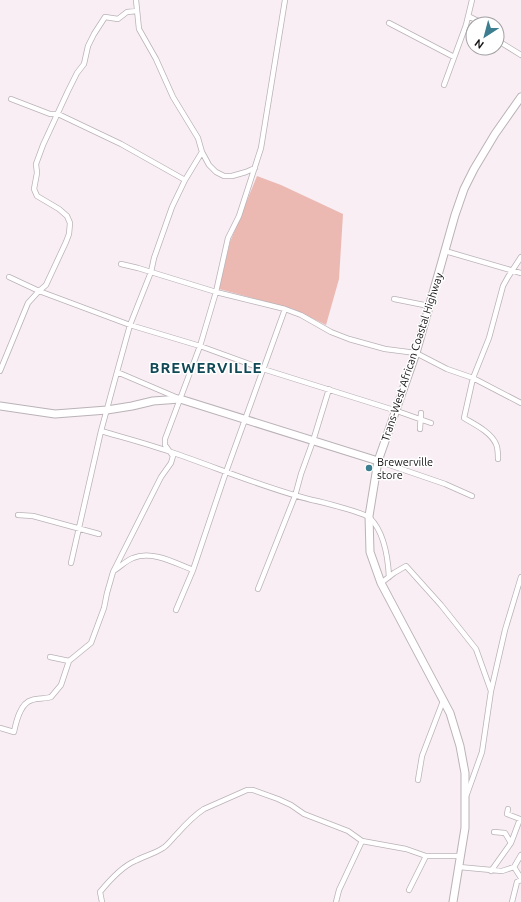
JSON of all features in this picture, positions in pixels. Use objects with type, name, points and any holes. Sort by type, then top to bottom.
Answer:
[{"type":"main road","name":"Trans-West African Coastal Highway","points":[[453,902],[465,828],[465,773],[460,746],[450,713],[381,583],[370,552],[369,516],[378,461],[397,411],[416,353],[455,215],[464,189],[495,134],[521,97]]},
{"type":"main road","points":[[0,406],[55,414],[107,410],[153,401],[180,399],[378,461]]},
{"type":"street","points":[[136,0],[139,29],[156,60],[173,97],[198,138],[202,152],[209,165],[216,172],[224,176],[232,176],[255,168]]},
{"type":"street","points":[[0,728],[14,732],[18,715],[25,704],[31,700],[51,697],[61,685],[69,661],[91,643],[104,608],[114,572],[161,477],[171,463],[173,456],[165,445],[165,440],[200,346],[216,292],[228,238],[239,216],[261,148],[285,0]]},
{"type":"street","points":[[468,16],[472,0]]},
{"type":"street","points":[[0,371],[28,303],[46,285],[69,234],[70,223],[67,216],[51,203],[37,196],[34,189],[37,173],[36,164],[43,145],[77,73],[84,64],[88,46],[101,21],[104,17],[118,19],[127,12],[137,10]]},
{"type":"street","points":[[389,23],[454,57]]},
{"type":"street","points":[[444,85],[465,25]]},
{"type":"street","points":[[505,45],[521,55]]},
{"type":"street","points":[[11,99],[50,114],[58,114],[121,144],[185,180]]},
{"type":"street","points":[[70,563],[101,430],[130,325],[151,272],[172,207],[185,180],[202,152]]},
{"type":"street","points":[[445,251],[521,273]]},
{"type":"street","points":[[498,459],[497,444],[486,432],[464,418],[473,378],[489,338],[503,286],[521,257]]},
{"type":"street","points":[[121,264],[216,292],[285,309],[301,315],[331,332],[348,339],[385,349],[416,353],[447,369],[473,378],[521,402]]},
{"type":"street","points":[[9,277],[39,291],[130,325],[200,346],[263,369],[329,389],[430,423]]},
{"type":"street","points":[[394,299],[430,306]]},
{"type":"street","points":[[176,610],[193,570],[226,472],[285,309]]},
{"type":"street","points":[[117,372],[180,399]]},
{"type":"street","points":[[258,589],[295,496],[329,389]]},
{"type":"street","points":[[420,429],[422,420],[421,413]]},
{"type":"street","points":[[101,430],[170,452],[295,496],[369,516],[378,528],[383,542],[389,577]]},
{"type":"street","points":[[378,461],[445,484],[472,496]]},
{"type":"street","points":[[18,515],[33,516],[56,524],[100,534]]},
{"type":"street","points":[[114,572],[132,558],[141,556],[152,556],[193,570]]},
{"type":"street","points":[[381,583],[406,566],[441,605],[476,649],[491,691]]},
{"type":"street","points":[[466,796],[482,752],[491,691],[505,630],[521,577]]},
{"type":"street","points":[[50,657],[69,661]]},
{"type":"street","points":[[418,780],[422,756],[443,701]]},
{"type":"street","points":[[102,902],[100,892],[109,880],[128,865],[164,848],[197,813],[247,790],[253,790],[278,799],[291,805],[304,814],[348,831],[362,841],[406,849],[426,856],[461,856]]},
{"type":"street","points":[[491,871],[511,843],[520,819],[507,814],[508,809]]},
{"type":"street","points":[[494,832],[505,833],[511,843]]},
{"type":"street","points":[[336,902],[339,890],[362,841]]},
{"type":"street","points":[[459,867],[502,871],[514,868],[521,855]]},
{"type":"street","points":[[409,890],[426,856]]},
{"type":"street","points":[[512,902],[518,882],[521,879],[514,868]]},
{"type":"shaded area","points":[[257,176],[281,185],[343,214],[339,279],[326,325],[293,309],[219,289],[230,242]]},
{"type":"place","name":"Brewerville store","points":[[369,468]]},
{"type":"district","name":"BREWERVILLE","points":[[206,367]]}]
